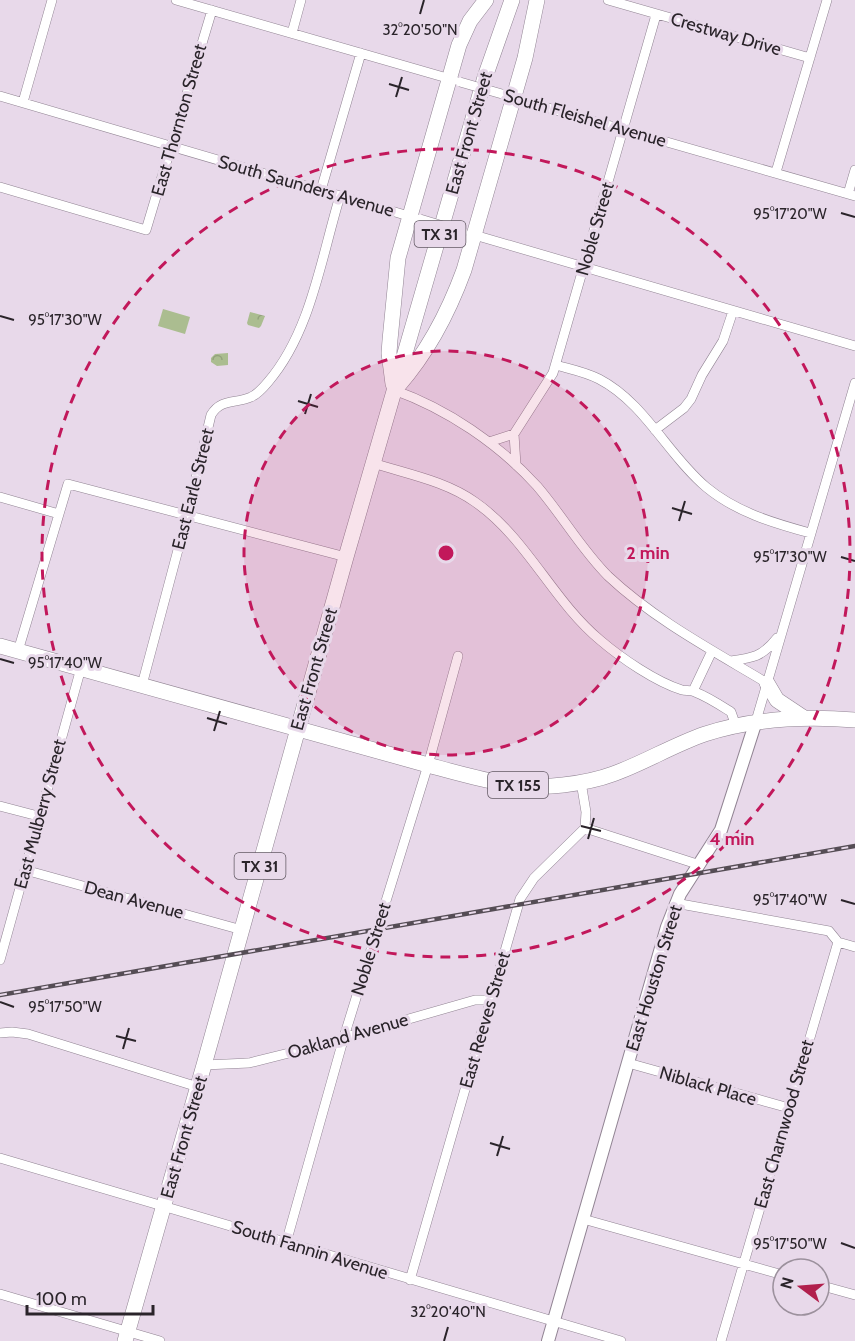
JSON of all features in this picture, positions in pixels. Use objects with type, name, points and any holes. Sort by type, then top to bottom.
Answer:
[{"type":"main road","points":[[394,390],[389,353],[396,273],[415,218],[455,80],[463,33],[486,0]]},
{"type":"main road","name":"East Front Street","points":[[127,1336],[394,390],[485,77],[512,0]]},
{"type":"main road","points":[[394,390],[419,360],[454,296],[508,96],[530,38],[537,0]]},
{"type":"main road","points":[[0,646],[298,728]]},
{"type":"main road","points":[[767,683],[777,699],[804,718]]},
{"type":"main road","name":"TX 155","points":[[298,728],[487,780],[549,786],[611,775],[691,740],[756,721],[804,718],[855,720]]},
{"type":"street","points":[[23,102],[52,0]]},
{"type":"street","name":"South Fleishel Avenue","points":[[176,0],[851,195]]},
{"type":"street","points":[[292,33],[301,0]]},
{"type":"street","name":"Crestway Drive","points":[[608,0],[810,58]]},
{"type":"street","points":[[776,172],[827,0]]},
{"type":"street","name":"East Thornton Street","points":[[0,187],[146,230],[212,10]]},
{"type":"street","name":"Noble Street","points":[[514,434],[547,384],[556,365],[656,15]]},
{"type":"street","points":[[321,190],[361,53]]},
{"type":"street","name":"South Saunders Avenue","points":[[0,96],[855,346]]},
{"type":"street","points":[[851,195],[855,170]]},
{"type":"street","name":"East Earle Street","points":[[142,685],[214,410],[223,403],[249,398],[258,393],[276,372],[295,343],[303,324],[340,196]]},
{"type":"street","points":[[655,430],[684,408],[691,399],[726,335],[733,311]]},
{"type":"street","points":[[556,365],[590,375],[608,384],[627,398],[689,471],[718,496],[754,516],[810,533]]},
{"type":"street","name":"East Houston Street","points":[[548,1341],[667,927],[675,903],[700,866],[727,817],[855,383]]},
{"type":"street","points":[[394,390],[412,397],[489,442],[537,486],[608,575],[652,613],[767,683]]},
{"type":"street","points":[[489,442],[514,434],[516,465]]},
{"type":"street","points":[[373,463],[439,483],[474,501],[505,529],[575,615],[600,640],[639,668],[683,690],[693,691],[731,712],[736,726]]},
{"type":"street","points":[[18,651],[68,484],[346,557]]},
{"type":"street","points":[[0,497],[59,514]]},
{"type":"street","points":[[730,661],[767,651],[780,634]]},
{"type":"street","points":[[693,691],[712,651]]},
{"type":"street","name":"Noble Street","points":[[286,1243],[344,1037],[428,765],[458,656]]},
{"type":"street","name":"East Mulberry Street","points":[[0,960],[3,935],[25,870],[38,816],[81,668]]},
{"type":"street","points":[[581,782],[586,812],[585,828],[700,866]]},
{"type":"street","points":[[0,806],[38,816]]},
{"type":"street","name":"East Reeves Street","points":[[410,1280],[523,892],[534,878],[585,828]]},
{"type":"street","name":"Dean Avenue","points":[[25,870],[242,930]]},
{"type":"street","points":[[675,903],[829,931],[838,942],[855,947]]},
{"type":"street","name":"East Charnwood Street","points":[[721,1341],[838,942]]},
{"type":"street","name":"Oakland Avenue","points":[[204,1065],[249,1063],[475,1000],[490,1000]]},
{"type":"street","points":[[0,1033],[28,1034],[198,1087]]},
{"type":"street","name":"Niblack Place","points":[[628,1063],[789,1108]]},
{"type":"street","name":"South Fannin Avenue","points":[[0,1158],[621,1341]]},
{"type":"street","points":[[583,1219],[771,1272]]},
{"type":"street","points":[[831,1288],[855,1295]]},
{"type":"street","points":[[0,1294],[127,1336],[160,1341]]},
{"type":"green space","points":[[163,309],[190,317],[185,334],[158,326]]},
{"type":"green space","points":[[250,312],[265,316],[259,328],[248,325]]},
{"type":"green space","points":[[228,353],[228,365],[217,366],[211,362],[215,354]]},
{"type":"railway","points":[[0,995],[855,846]]}]
